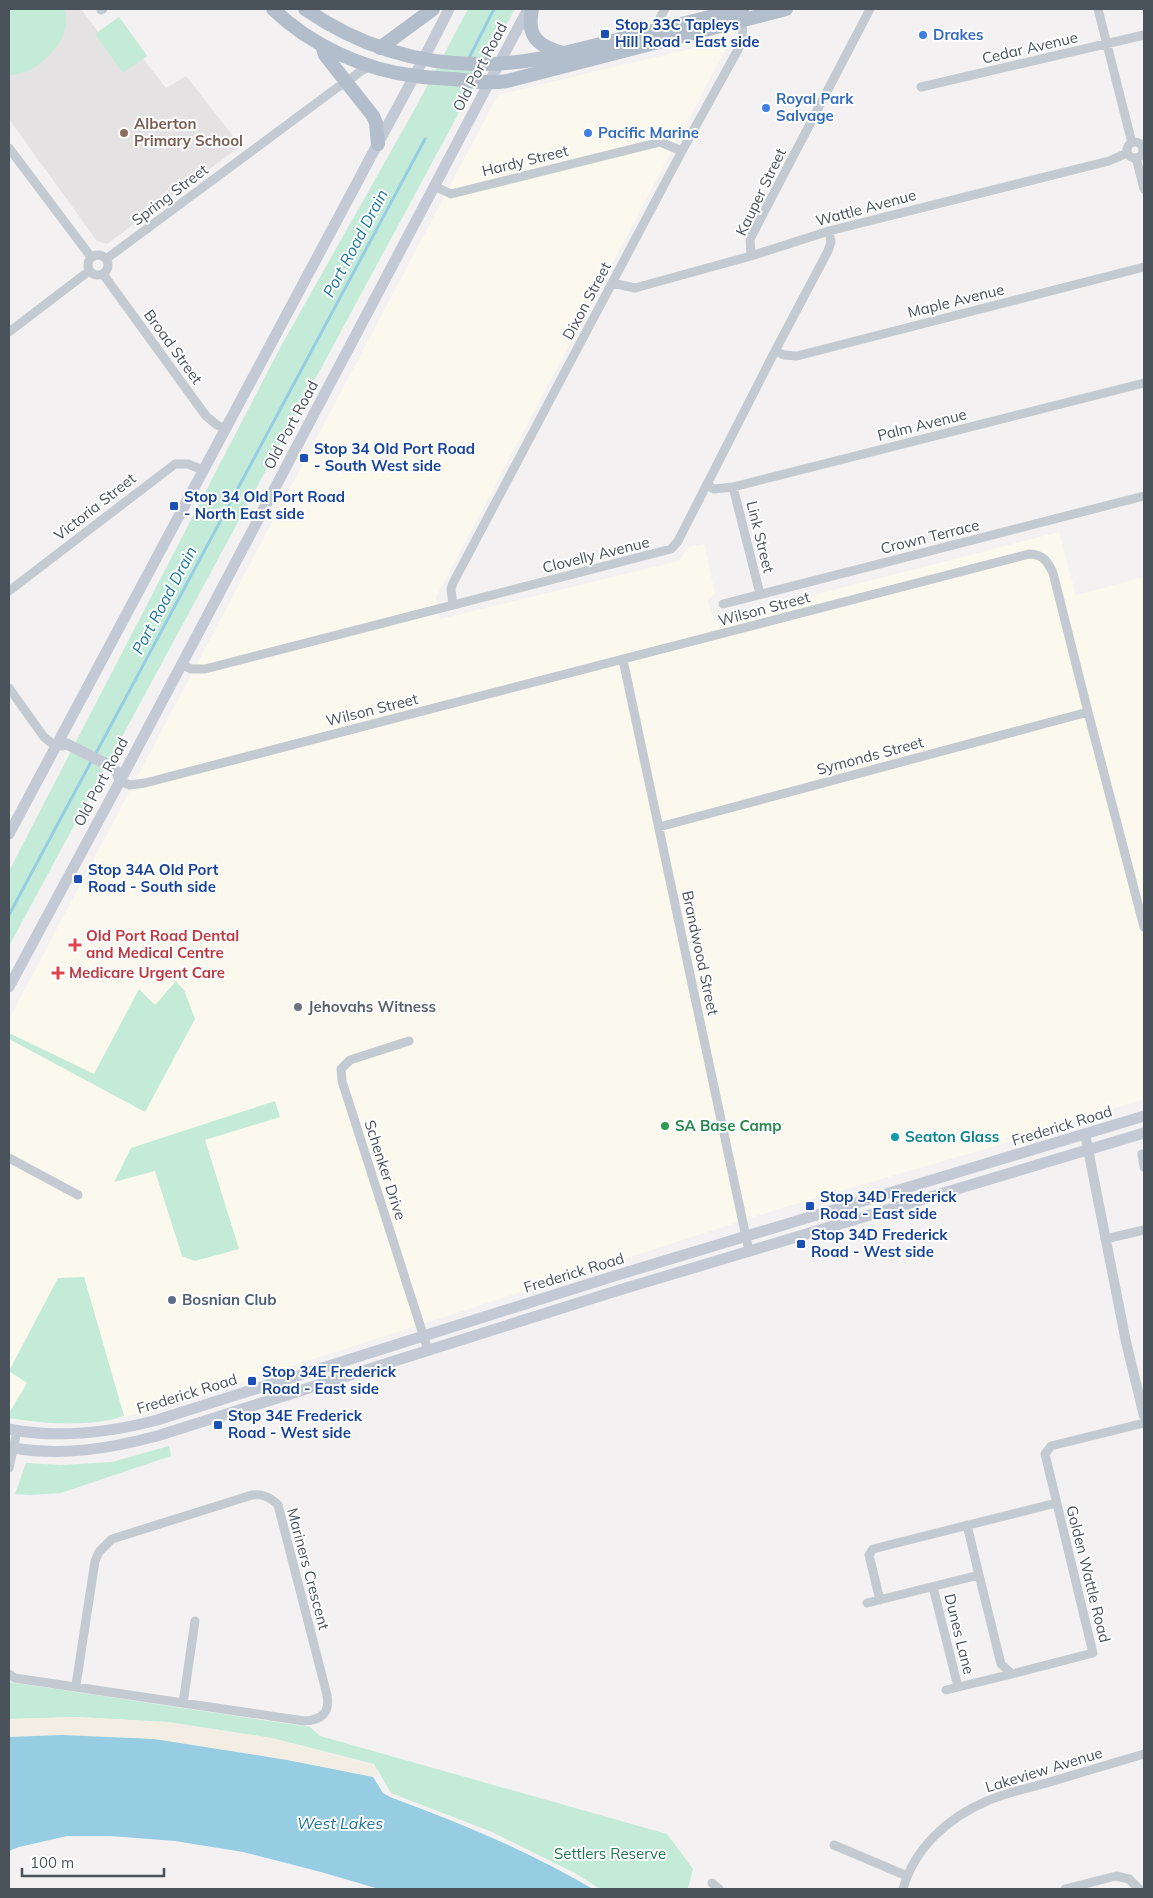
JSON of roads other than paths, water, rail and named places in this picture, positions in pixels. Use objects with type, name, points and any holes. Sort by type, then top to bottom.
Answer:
[{"type":"main road","points":[[273,9],[322,45],[348,58],[372,66],[416,76],[488,83],[508,81],[663,34],[741,13],[786,9]]},
{"type":"main road","points":[[305,9],[353,37],[380,48],[424,60],[463,65],[513,64],[663,34]]},
{"type":"main road","points":[[380,48],[433,9]]},
{"type":"main road","points":[[9,834],[416,76],[449,9]]},
{"type":"main road","points":[[530,9],[530,28],[538,42],[545,48],[564,53]]},
{"type":"main road","name":"Old Port Road","points":[[9,987],[120,781],[498,64],[530,9]]},
{"type":"main road","points":[[322,45],[325,55],[376,122],[378,144]]},
{"type":"main road","points":[[55,746],[70,745],[110,766],[116,772],[120,781]]},
{"type":"main road","name":"Frederick Road","points":[[13,1430],[56,1435],[90,1434],[124,1429],[157,1420],[745,1236],[1144,1116]]},
{"type":"main road","name":"Frederick Road","points":[[11,1448],[74,1452],[125,1444],[166,1433],[428,1350],[1144,1133]]},
{"type":"street","points":[[663,34],[660,18],[665,9]]},
{"type":"street","name":"Kauper Street","points":[[751,256],[750,239],[870,9]]},
{"type":"street","points":[[1098,9],[1132,143]]},
{"type":"street","name":"Dixon Street","points":[[453,605],[451,589],[453,583],[682,151],[740,46],[744,32],[741,13]]},
{"type":"street","name":"Cedar Avenue","points":[[921,87],[1144,35]]},
{"type":"street","name":"Spring Street","points":[[106,259],[338,87],[347,83],[359,72],[372,66]]},
{"type":"street","name":"Hardy Street","points":[[434,186],[451,194],[660,142],[682,151]]},
{"type":"street","points":[[1132,143],[1139,144],[1143,149],[1136,158]]},
{"type":"street","points":[[1132,143],[1128,146],[1127,153],[1131,157],[1136,158]]},
{"type":"street","points":[[9,148],[91,257]]},
{"type":"street","name":"Wattle Avenue","points":[[612,283],[635,288],[751,256],[830,231],[1109,161],[1127,153]]},
{"type":"street","points":[[1136,158],[1144,189]]},
{"type":"street","name":"Clovelly Avenue","points":[[181,664],[191,669],[205,669],[671,549],[678,541],[828,251],[831,242],[830,231]]},
{"type":"street","points":[[98,254],[106,259],[108,266],[103,274],[95,275],[89,271],[87,264],[91,257],[98,254]]},
{"type":"street","name":"Maple Avenue","points":[[775,351],[784,355],[797,356],[1144,267]]},
{"type":"street","points":[[9,332],[89,271]]},
{"type":"street","name":"Broad Street","points":[[103,274],[206,416],[217,425],[226,429]]},
{"type":"street","name":"Palm Avenue","points":[[707,485],[714,489],[733,487],[1144,383]]},
{"type":"street","name":"Victoria Street","points":[[9,591],[175,464],[188,464],[203,470]]},
{"type":"street","name":"Link Street","points":[[733,487],[760,594]]},
{"type":"street","name":"Crown Terrace","points":[[723,604],[1144,496]]},
{"type":"street","name":"Wilson Street","points":[[120,781],[130,785],[145,783],[1029,554],[1037,554],[1049,564],[1053,574],[1144,927]]},
{"type":"street","name":"Brandwood Street","points":[[623,660],[749,1252]]},
{"type":"street","points":[[9,688],[44,737],[55,746]]},
{"type":"street","name":"Symonds Street","points":[[659,827],[1088,712]]},
{"type":"street","name":"Schenker Drive","points":[[409,1042],[350,1060],[341,1068],[342,1081],[428,1350]]},
{"type":"street","points":[[1085,1134],[1126,1342],[1144,1416]]},
{"type":"street","points":[[1142,1154],[1144,1168]]},
{"type":"street","points":[[9,1158],[78,1195]]},
{"type":"street","points":[[1106,1239],[1144,1230]]},
{"type":"street","name":"Golden Wattle Road","points":[[1012,1674],[1093,1653],[1045,1454],[1051,1446],[1144,1423]]},
{"type":"street","points":[[9,1468],[13,1430]]},
{"type":"street","name":"Mariners Crescent","points":[[9,1674],[15,1678],[304,1721],[321,1717],[326,1711],[328,1704],[327,1695],[278,1506],[266,1496],[252,1495],[112,1539],[99,1552],[95,1561],[76,1686]]},
{"type":"street","points":[[880,1600],[869,1555],[873,1549],[1056,1503]]},
{"type":"street","points":[[967,1525],[1002,1664],[1012,1674]]},
{"type":"street","points":[[867,1603],[979,1575]]},
{"type":"street","name":"Dunes Lane","points":[[933,1587],[958,1687]]},
{"type":"street","points":[[183,1703],[195,1622]]},
{"type":"street","points":[[946,1690],[1012,1674]]},
{"type":"street","name":"Lakeview Avenue","points":[[903,1889],[907,1876],[920,1854],[936,1834],[954,1818],[987,1800],[1144,1754]]},
{"type":"street","points":[[834,1845],[907,1876]]},
{"type":"street","points":[[1065,1889],[1116,1876],[1129,1879],[1139,1889]]},
{"type":"street","points":[[712,1883],[719,1889]]},
{"type":"water","name":"West Lakes","points":[[62,1735],[154,1739],[287,1760],[373,1777],[383,1793],[390,1797],[494,1839],[544,1862],[593,1889],[379,1889],[243,1852],[175,1841],[110,1836],[67,1836],[9,1851],[9,1737]]},
{"type":"waterway","name":"Port Road Drain","points":[[470,56],[494,9]]},
{"type":"waterway","name":"Port Road Drain","points":[[95,755],[425,139]]},
{"type":"waterway","name":"Port Road Drain","points":[[9,915],[92,760]]},
{"type":"place","name":"Stop 33C Tapleys Hill Road - East side","points":[[605,34]]},
{"type":"place","name":"Drakes","points":[[923,35]]},
{"type":"place","name":"Royal Park Salvage","points":[[766,108]]},
{"type":"place","name":"Alberton Primary School","points":[[124,133]]},
{"type":"place","name":"Pacific Marine","points":[[588,133]]},
{"type":"place","name":"Stop 34 Old Port Road - South West side","points":[[304,458]]},
{"type":"place","name":"Stop 34 Old Port Road - North East side","points":[[174,506]]},
{"type":"place","name":"Stop 34A Old Port Road - South side","points":[[78,879]]},
{"type":"place","name":"Old Port Road Dental and Medical Centre","points":[[75,945]]},
{"type":"place","name":"Medicare Urgent Care","points":[[58,973]]},
{"type":"place","name":"Jehovahs Witness","points":[[298,1007]]},
{"type":"place","name":"SA Base Camp","points":[[665,1126]]},
{"type":"place","name":"Seaton Glass","points":[[895,1137]]},
{"type":"place","name":"Stop 34D Frederick Road - East side","points":[[810,1206]]},
{"type":"place","name":"Stop 34D Frederick Road - West side","points":[[801,1244]]},
{"type":"place","name":"Bosnian Club","points":[[172,1300]]},
{"type":"place","name":"Stop 34E Frederick Road - East side","points":[[252,1381]]},
{"type":"place","name":"Stop 34E Frederick Road - West side","points":[[218,1425]]},
{"type":"park label","name":"Settlers Reserve","points":[[610,1854]]}]
